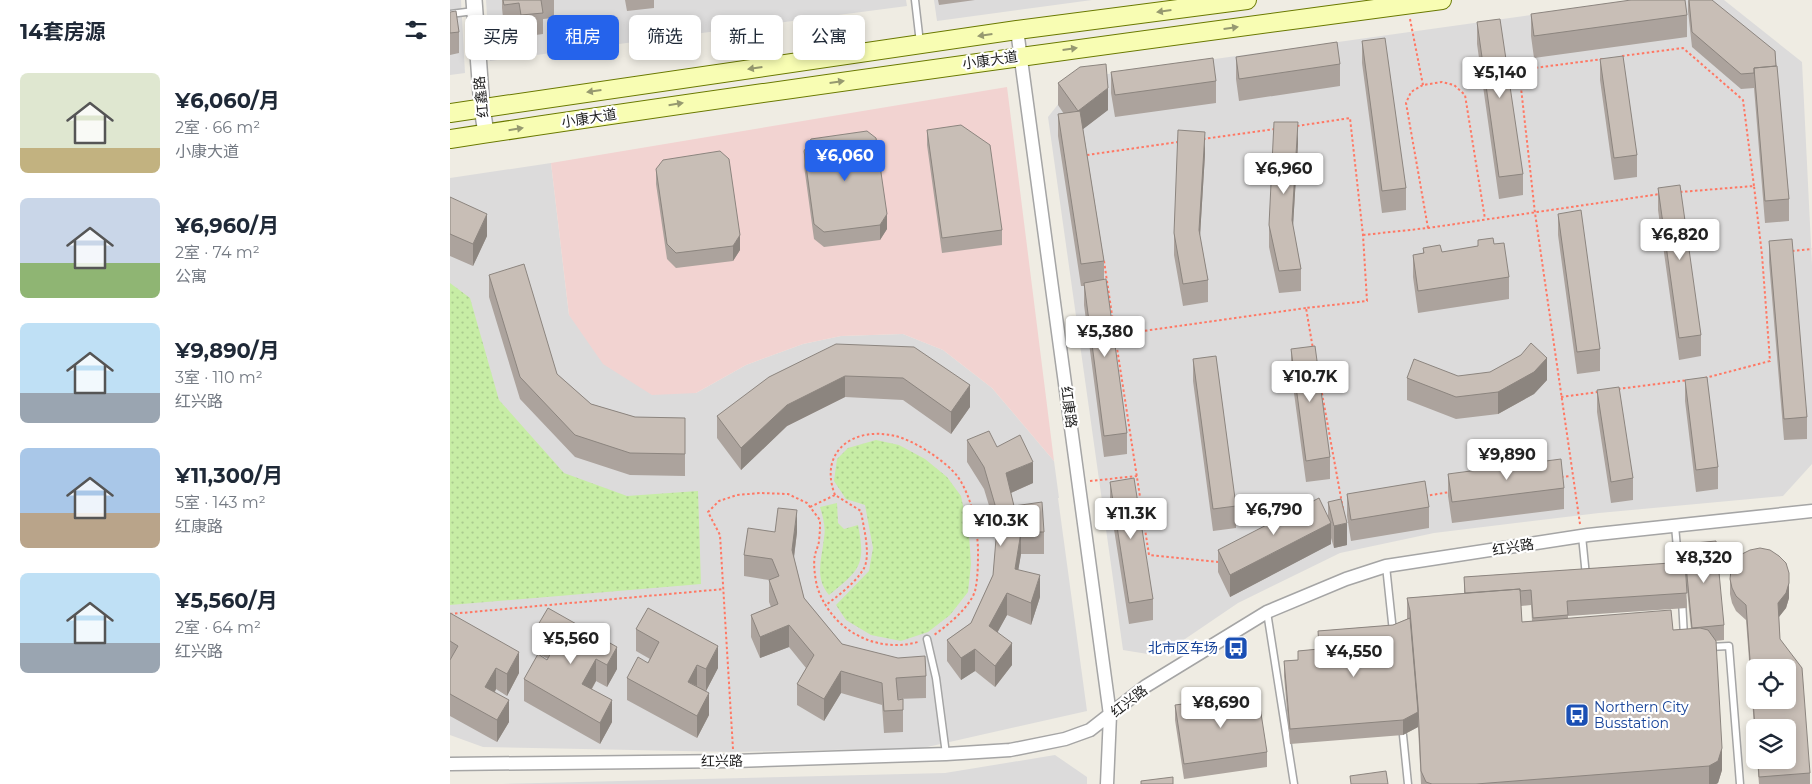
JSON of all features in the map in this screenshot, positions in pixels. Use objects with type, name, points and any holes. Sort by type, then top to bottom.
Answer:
[{"type":"main road","name":"小康大道","points":[[450,112],[1017,30],[1247,0]]},
{"type":"main road","name":"小康大道","points":[[450,139],[1021,56],[1442,0]]},
{"type":"street","name":"红鑫路","points":[[474,6],[482,108],[486,133]]},
{"type":"street","name":"红康路","points":[[1017,30],[1110,715],[1107,784]]},
{"type":"street","name":"红兴路","points":[[450,764],[734,761],[946,754],[1010,750],[1065,740],[1090,730],[1146,686],[1267,612],[1346,579],[1386,566],[1582,536],[1812,511]]},
{"type":"lane","points":[[916,0],[921,44]]},
{"type":"lane","points":[[450,14],[474,6]]},
{"type":"lane","points":[[1676,526],[1680,577]]},
{"type":"lane","points":[[1582,536],[1586,584]]},
{"type":"lane","points":[[1386,566],[1393,640]]},
{"type":"lane","points":[[1681,593],[1685,640]]},
{"type":"lane","points":[[1267,612],[1294,784]]},
{"type":"lane","points":[[927,639],[936,678],[946,754]]},
{"type":"lane","points":[[1703,648],[1729,646],[1740,784]]},
{"type":"lane","points":[[1403,735],[1408,784]]},
{"type":"path","points":[[1407,4],[1423,85]]},
{"type":"path","points":[[1615,57],[1683,48],[1743,100],[1762,254],[1770,361],[1698,379]]},
{"type":"path","points":[[1582,536],[1535,213],[1519,70],[1606,58]]},
{"type":"path","points":[[1428,228],[1406,103],[1411,92],[1423,85],[1442,82],[1454,84],[1465,95],[1485,220]]},
{"type":"path","points":[[1115,335],[1367,300],[1363,235],[1350,118],[1292,126]]},
{"type":"path","points":[[1194,140],[1282,128]]},
{"type":"path","points":[[1087,155],[1184,141]]},
{"type":"path","points":[[1679,192],[1754,186]]},
{"type":"path","points":[[1363,235],[1428,228],[1660,194]]},
{"type":"path","points":[[1787,252],[1812,249]]},
{"type":"path","points":[[1103,259],[1149,555],[1224,562]]},
{"type":"path","points":[[1306,308],[1315,357]]},
{"type":"path","points":[[1610,391],[1688,380]]},
{"type":"path","points":[[1320,386],[1344,514]]},
{"type":"path","points":[[1561,397],[1600,392]]},
{"type":"path","points":[[734,761],[720,535],[708,512],[719,501],[737,495],[760,493],[788,494],[807,503],[820,520],[819,541],[814,557],[817,585],[826,605],[838,620],[862,638],[884,645],[907,645],[927,639],[942,629],[962,611],[974,592],[978,558],[977,529],[970,500],[957,477],[938,459],[921,447],[896,436],[874,433],[853,439],[839,448],[831,464],[830,484],[835,495],[861,511],[867,547],[864,568],[846,588],[826,605]]},
{"type":"path","points":[[1079,482],[1137,476]]},
{"type":"path","points":[[1552,478],[1572,476]]},
{"type":"path","points":[[1418,497],[1456,491]]},
{"type":"path","points":[[810,507],[835,495]]},
{"type":"path","points":[[450,614],[724,589]]},
{"type":"shaded area","points":[[450,0],[461,0],[465,73],[450,75]]},
{"type":"shaded area","points":[[486,0],[906,0],[907,6],[839,15],[793,15],[793,21],[783,22],[783,15],[711,15],[711,32],[701,33],[701,15],[629,15],[629,43],[619,44],[619,15],[547,15],[547,53],[537,55],[537,15],[487,15]]},
{"type":"shaded area","points":[[934,0],[1092,0],[937,21]]},
{"type":"shaded area","points":[[1639,0],[1724,0],[1802,62],[1812,265],[1812,464],[1783,496],[1599,513],[1434,533],[1340,553],[1238,603],[1160,656],[1123,650],[1048,117],[1079,78]]},
{"type":"shaded area","points":[[1007,87],[1054,461],[992,388],[943,350],[903,334],[841,336],[803,344],[746,365],[696,393],[652,395],[603,364],[569,315],[551,163]]},
{"type":"shaded area","points":[[551,163],[569,315],[696,393],[746,365],[803,344],[841,336],[903,334],[943,350],[992,388],[1054,461],[1087,711],[923,748],[733,752],[483,747],[450,735],[450,178]]},
{"type":"shaded area","points":[[1055,755],[1087,777],[1087,784],[502,784],[945,773]]},
{"type":"green space","points":[[450,283],[470,298],[499,400],[564,473],[627,496],[698,491],[701,584],[450,605]]},
{"type":"green space","points":[[876,440],[899,445],[925,459],[947,477],[961,496],[969,535],[971,564],[968,592],[950,615],[928,632],[901,641],[871,635],[846,620],[836,605],[869,571],[873,548],[865,505],[846,499],[834,481],[837,459],[848,448]]},
{"type":"green space","points":[[837,503],[838,523],[844,529],[858,525],[861,558],[858,566],[848,579],[829,595],[824,588],[820,575],[825,530],[820,507]]},
{"type":"building","points":[[503,0],[541,0],[543,13],[521,15],[519,3],[504,5]]},
{"type":"building","points":[[1631,0],[1685,0],[1687,15],[1534,36],[1531,14]]},
{"type":"building","points":[[1689,0],[1712,0],[1775,51],[1776,66],[1754,68],[1754,73],[1741,74],[1692,32]]},
{"type":"building","points":[[456,11],[459,32],[450,33],[450,12]]},
{"type":"building","points":[[1500,19],[1523,174],[1499,177],[1477,22]]},
{"type":"building","points":[[1385,38],[1406,188],[1382,191],[1362,41]]},
{"type":"building","points":[[1337,42],[1340,64],[1239,79],[1236,57]]},
{"type":"building","points":[[1623,56],[1637,155],[1614,158],[1600,59]]},
{"type":"building","points":[[1213,58],[1216,81],[1115,95],[1111,72]]},
{"type":"building","points":[[1106,64],[1108,88],[1078,111],[1058,83],[1080,67]]},
{"type":"building","points":[[1777,66],[1789,199],[1765,201],[1754,68]]},
{"type":"building","points":[[1080,111],[1104,261],[1081,264],[1058,114]]},
{"type":"building","points":[[1274,122],[1298,122],[1292,220],[1301,269],[1279,271],[1269,225]]},
{"type":"building","points":[[961,125],[990,145],[1002,230],[942,238],[927,130]]},
{"type":"building","points":[[1178,130],[1205,132],[1199,230],[1208,280],[1183,284],[1174,233]]},
{"type":"building","points":[[867,131],[876,138],[887,214],[880,225],[824,232],[814,224],[804,151],[811,139]]},
{"type":"building","points":[[720,151],[729,159],[740,235],[733,246],[676,253],[667,244],[656,169],[663,160]]},
{"type":"building","points":[[1680,185],[1701,335],[1679,338],[1658,188]]},
{"type":"building","points":[[450,197],[487,214],[473,244],[450,234]]},
{"type":"building","points":[[1581,210],[1600,349],[1577,352],[1558,214]]},
{"type":"building","points":[[1493,238],[1494,244],[1504,243],[1509,277],[1418,291],[1413,255],[1424,253],[1423,248],[1440,245],[1442,252],[1478,246],[1478,240]]},
{"type":"building","points":[[1792,239],[1807,417],[1784,419],[1769,241]]},
{"type":"building","points":[[524,264],[557,374],[591,404],[635,417],[685,418],[685,454],[630,453],[575,435],[520,377],[489,275]]},
{"type":"building","points":[[1106,279],[1127,433],[1104,436],[1084,283]]},
{"type":"building","points":[[1531,343],[1547,358],[1534,372],[1498,392],[1456,397],[1407,378],[1414,359],[1458,376],[1490,372],[1521,355]]},
{"type":"building","points":[[836,344],[914,347],[970,385],[951,412],[903,378],[845,376],[787,405],[741,448],[717,416],[769,377]]},
{"type":"building","points":[[1315,346],[1330,457],[1306,461],[1291,349]]},
{"type":"building","points":[[1216,356],[1236,506],[1213,509],[1193,359]]},
{"type":"building","points":[[1707,377],[1718,467],[1696,470],[1685,380]]},
{"type":"building","points":[[1619,387],[1633,478],[1611,482],[1597,390]]},
{"type":"building","points":[[989,431],[997,447],[1020,435],[1033,462],[1006,473],[1014,506],[1042,502],[1044,532],[1021,532],[1015,569],[1040,575],[1031,603],[1007,593],[989,626],[1012,643],[995,666],[975,649],[961,658],[947,640],[971,623],[993,575],[998,515],[984,467],[967,440]]},
{"type":"building","points":[[1561,459],[1564,488],[1452,502],[1448,474]]},
{"type":"building","points":[[1134,478],[1153,599],[1129,603],[1110,482]]},
{"type":"building","points":[[1425,481],[1429,507],[1351,520],[1347,494]]},
{"type":"building","points":[[1319,498],[1331,523],[1230,575],[1218,550]]},
{"type":"building","points":[[1341,499],[1347,523],[1334,526],[1328,502]]},
{"type":"building","points":[[778,508],[797,510],[792,550],[804,598],[842,644],[898,658],[925,656],[926,676],[896,678],[898,700],[903,699],[903,710],[884,711],[882,683],[841,671],[824,699],[797,684],[814,655],[789,625],[760,637],[751,615],[778,604],[769,580],[779,576],[772,559],[744,555],[748,528],[775,532]]},
{"type":"building","points":[[1716,541],[1724,625],[1692,628],[1684,544]]},
{"type":"building","points":[[1760,548],[1770,550],[1786,563],[1789,583],[1786,593],[1778,603],[1780,639],[1795,659],[1750,659],[1746,605],[1736,596],[1730,579],[1735,561],[1742,554]]},
{"type":"building","points":[[1685,562],[1687,593],[1567,601],[1568,615],[1533,618],[1531,590],[1465,593],[1464,577]]},
{"type":"building","points":[[1520,589],[1522,622],[1671,610],[1673,630],[1700,628],[1708,630],[1716,641],[1722,748],[1718,761],[1709,766],[1476,784],[1432,784],[1426,782],[1421,771],[1418,706],[1410,611],[1407,598]]},
{"type":"building","points":[[548,608],[617,647],[607,665],[596,659],[582,684],[612,700],[600,723],[524,679],[538,654],[547,660],[557,642],[535,630]]},
{"type":"building","points":[[648,608],[718,646],[706,669],[697,665],[688,682],[709,693],[697,716],[627,678],[638,657],[648,663],[659,642],[636,629]]},
{"type":"building","points":[[450,613],[519,652],[507,674],[496,668],[485,687],[509,700],[497,720],[450,694],[450,660],[458,646],[450,641]]},
{"type":"building","points":[[1410,618],[1418,712],[1403,720],[1290,729],[1284,661],[1298,660],[1298,651],[1319,649],[1318,631],[1393,625]]},
{"type":"building","points":[[1796,660],[1802,668],[1810,773],[1759,777],[1759,769],[1796,769],[1796,719],[1754,719],[1754,709],[1796,709]]},
{"type":"building","points":[[1258,694],[1267,752],[1184,764],[1175,705]]},
{"type":"building","points":[[1386,771],[1388,784],[1351,784],[1350,776]]},
{"type":"building","points":[[1173,777],[1173,784],[1141,784],[1141,781]]},
{"type":"place","name":"北市区车场","points":[[1236,648]]},
{"type":"place","name":"Northern City Busstation","points":[[1577,715]]}]
